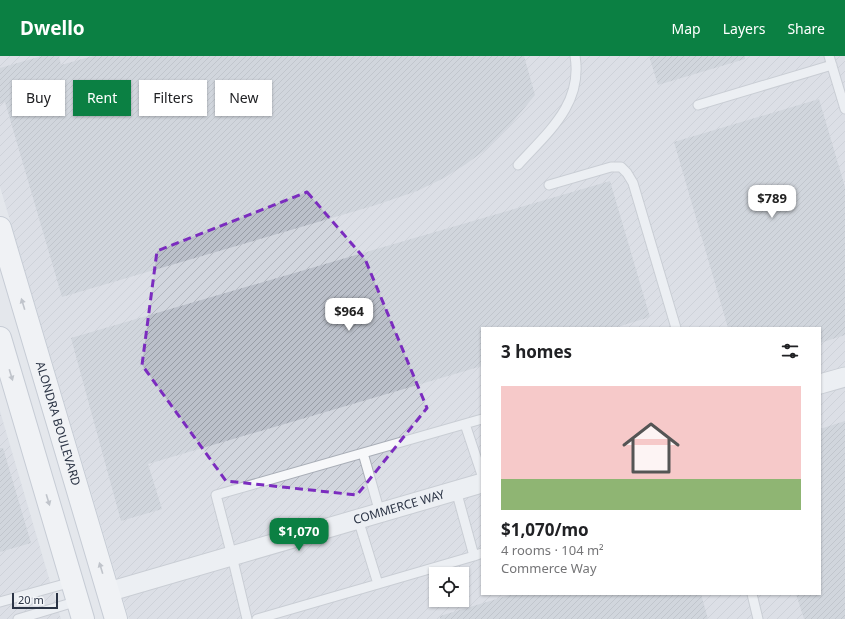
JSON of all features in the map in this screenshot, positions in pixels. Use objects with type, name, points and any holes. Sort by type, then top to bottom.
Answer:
[{"type":"main road","name":"ALONDRA BOULEVARD","points":[[0,228],[4,253],[116,619]]},
{"type":"main road","points":[[0,338],[78,601]]},
{"type":"street","points":[[821,384],[845,377]]},
{"type":"street","name":"COMMERCE WAY","points":[[108,592],[481,483]]},
{"type":"lane","points":[[518,165],[560,119],[572,97],[577,69],[575,56]]},
{"type":"lane","points":[[698,105],[831,60],[845,109]]},
{"type":"lane","points":[[549,185],[611,167],[621,167],[627,173],[633,183],[676,327]]},
{"type":"lane","points":[[247,619],[216,495],[481,419]]},
{"type":"lane","points":[[465,424],[481,472]]},
{"type":"lane","points":[[363,452],[380,513]]},
{"type":"lane","points":[[257,619],[478,554],[456,490]]},
{"type":"lane","points":[[358,519],[378,584]]},
{"type":"lane","points":[[752,595],[758,619]]},
{"type":"lane","points":[[0,602],[78,601]]},
{"type":"lane","points":[[18,619],[78,601]]},
{"type":"highlighted area","points":[[307,192],[365,259],[427,408],[357,495],[226,481],[142,365],[157,251]]},
{"type":"shaded area","points":[[0,56],[845,56],[845,619],[129,619],[0,187]]},
{"type":"shaded area","points":[[0,411],[61,619],[0,619]]},
{"type":"building","points":[[42,56],[59,56],[61,65],[93,56],[524,56],[535,95],[512,123],[484,151],[444,178],[417,191],[376,205],[62,297],[5,102],[0,104],[0,68]]},
{"type":"building","points":[[649,56],[745,56],[745,59],[658,85]]},
{"type":"building","points":[[819,99],[845,187],[845,335],[821,343],[821,327],[728,327],[674,142]]},
{"type":"building","points":[[610,181],[650,317],[617,327],[481,327],[481,366],[148,464],[162,509],[121,521],[71,338]]},
{"type":"building","points":[[845,421],[845,619],[804,619],[796,595],[821,595],[821,429]]},
{"type":"building","points":[[0,448],[3,448],[31,543],[0,552]]},
{"type":"building","points":[[510,595],[701,595],[708,619],[440,619],[440,616]]}]
